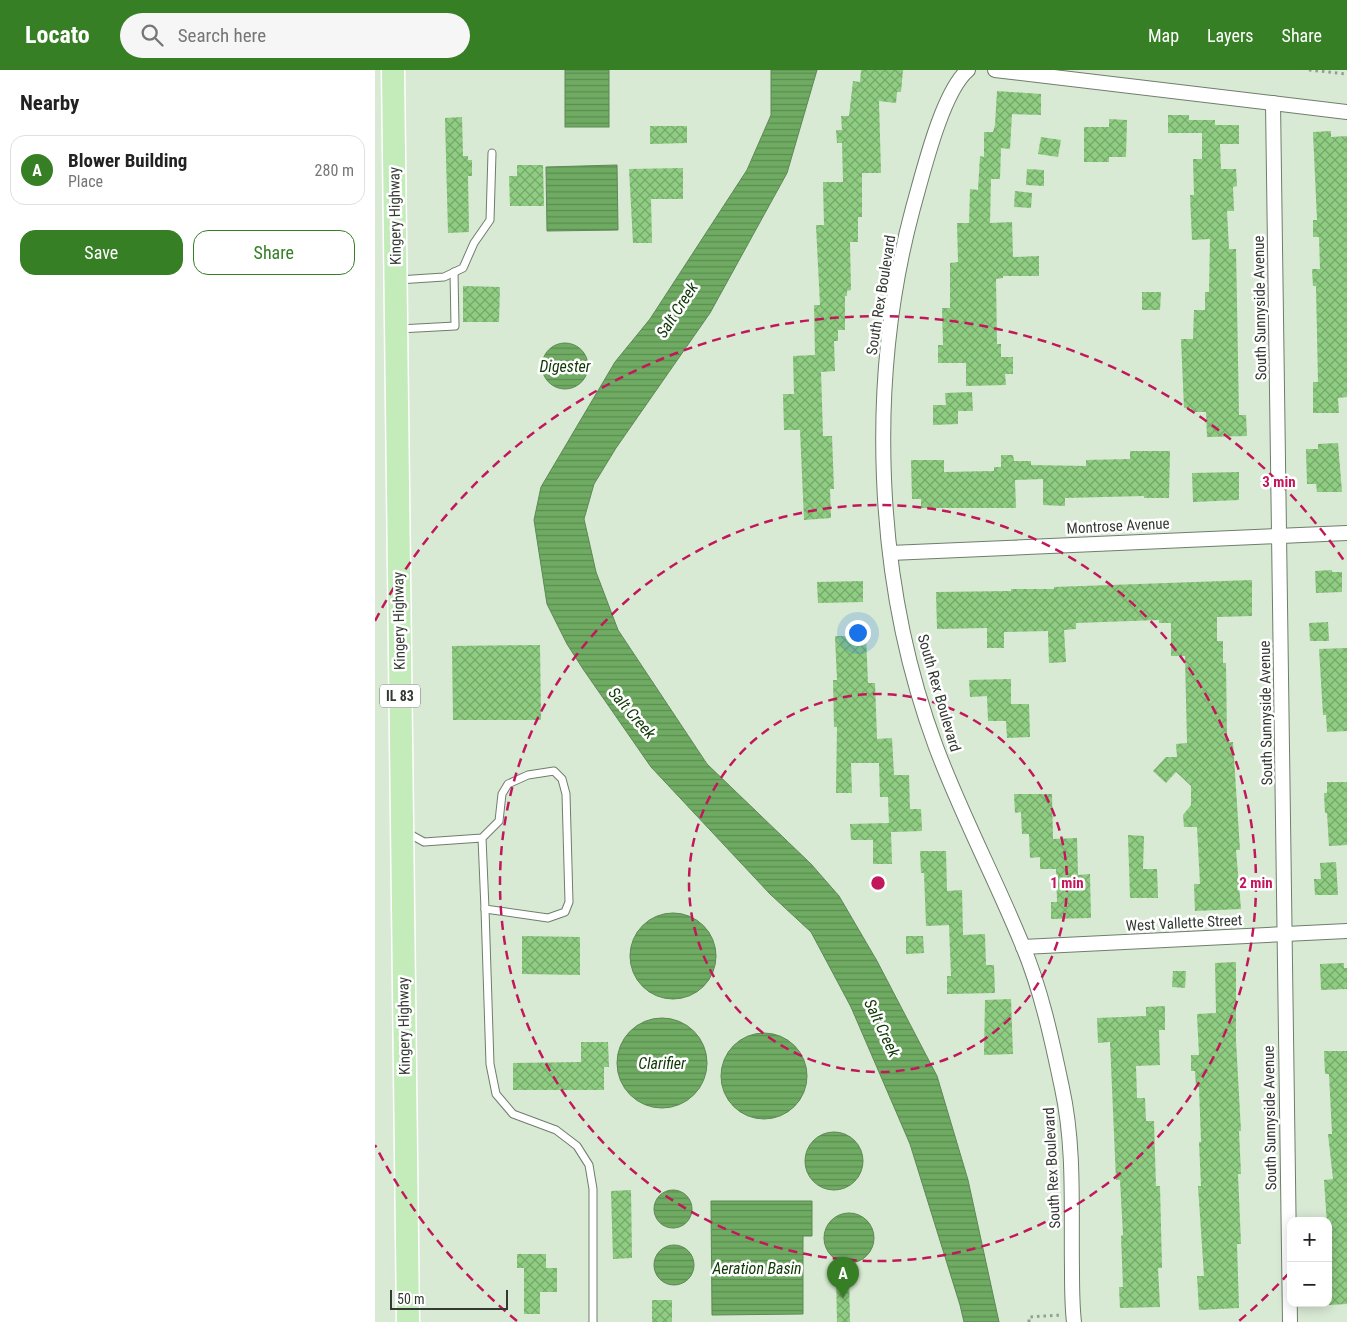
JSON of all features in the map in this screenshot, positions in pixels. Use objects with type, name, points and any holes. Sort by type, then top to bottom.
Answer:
[{"type":"highway","name":"Kingery Highway","points":[[393,70],[408,1322]]},
{"type":"street","name":"South Rex Boulevard","points":[[968,70],[959,78],[952,91],[931,147],[913,209],[892,318],[884,425],[885,486],[890,553],[913,669],[931,731],[1023,947],[1042,1008],[1067,1116],[1074,1318]]},
{"type":"street","points":[[995,70],[1347,112]]},
{"type":"street","name":"South Sunnyside Avenue","points":[[1273,103],[1290,1322]]},
{"type":"street","name":"Montrose Avenue","points":[[890,553],[1347,533]]},
{"type":"street","name":"West Vallette Street","points":[[1023,947],[1347,931]]},
{"type":"lane","points":[[395,280],[444,277],[463,268],[474,243],[489,220],[492,153]]},
{"type":"lane","points":[[396,329],[455,326],[454,272]]},
{"type":"lane","points":[[402,828],[411,836],[424,842],[482,838],[499,820],[502,794],[508,784],[542,771],[554,771],[562,779],[566,794],[569,902],[565,912],[548,918],[485,910]]},
{"type":"lane","points":[[482,838],[490,1064],[496,1094],[513,1114],[556,1130],[577,1146],[589,1165],[593,1189],[593,1322]]},
{"type":"path","points":[[1309,70],[1347,74]]},
{"type":"path","points":[[1029,1322],[1029,1317],[1074,1318]]},
{"type":"water","points":[[565,70],[609,70],[609,127],[565,127]]},
{"type":"water","name":"Salt Creek","points":[[771,70],[817,70],[787,173],[710,313],[616,448],[594,484],[584,519],[596,572],[618,630],[707,764],[811,864],[839,896],[877,961],[937,1076],[968,1180],[999,1322],[964,1322],[910,1144],[851,1007],[811,932],[770,894],[651,767],[567,644],[547,604],[534,520],[541,487],[615,362],[650,319],[747,170],[771,115]]},
{"type":"water","points":[[617,165],[618,230],[547,231],[546,167]]},
{"type":"water","name":"Digester","points":[[565,343],[578,347],[584,353],[588,366],[584,379],[578,385],[565,389],[552,385],[546,379],[542,366],[546,353],[552,347]]},
{"type":"water","points":[[673,913],[690,916],[704,925],[713,939],[716,956],[713,973],[704,987],[690,996],[673,999],[656,996],[642,987],[633,973],[630,956],[633,939],[642,925],[656,916]]},
{"type":"water","name":"Clarifier","points":[[662,1018],[679,1021],[694,1031],[704,1046],[707,1063],[704,1080],[694,1095],[679,1105],[662,1108],[645,1105],[630,1095],[620,1080],[617,1063],[620,1046],[630,1031],[645,1021]]},
{"type":"water","name":"Clarifier","points":[[764,1033],[780,1037],[794,1046],[803,1060],[807,1076],[803,1092],[794,1106],[780,1115],[764,1119],[748,1115],[734,1106],[725,1092],[721,1076],[725,1060],[734,1046],[748,1037]]},
{"type":"water","points":[[834,1132],[845,1134],[855,1140],[861,1150],[863,1161],[861,1172],[855,1182],[845,1188],[834,1190],[823,1188],[813,1182],[807,1172],[805,1161],[807,1150],[813,1140],[823,1134]]},
{"type":"water","points":[[673,1190],[680,1191],[686,1196],[691,1202],[691,1216],[686,1222],[680,1227],[673,1228],[666,1227],[660,1222],[655,1216],[654,1209],[655,1202],[660,1196],[666,1191]]},
{"type":"water","name":"Aeration Basin","points":[[711,1201],[812,1201],[812,1236],[803,1236],[803,1314],[712,1315]]},
{"type":"water","points":[[849,1213],[859,1215],[867,1220],[872,1228],[874,1238],[872,1248],[867,1256],[859,1261],[849,1263],[839,1261],[831,1256],[826,1248],[824,1238],[826,1228],[831,1220],[839,1215]]},
{"type":"water","points":[[674,1245],[688,1251],[694,1265],[688,1279],[674,1285],[660,1279],[654,1265],[660,1251]]},
{"type":"building","points":[[861,70],[903,70],[901,92],[897,92],[896,103],[879,101],[881,173],[862,173],[862,217],[858,217],[858,242],[850,242],[851,290],[847,291],[847,296],[845,296],[845,330],[838,330],[838,341],[834,341],[835,371],[821,372],[823,436],[832,436],[834,489],[830,489],[831,518],[804,520],[800,430],[784,430],[783,394],[794,394],[793,356],[815,355],[814,305],[820,305],[816,225],[824,225],[823,182],[843,182],[842,143],[837,143],[836,130],[842,130],[841,116],[849,116],[853,81],[860,82]]},
{"type":"building","points":[[997,91],[1041,94],[1041,115],[1012,114],[1010,149],[1001,148],[1000,179],[991,179],[990,223],[1012,222],[1013,257],[1039,256],[1039,276],[1003,276],[1003,278],[996,279],[997,344],[1001,344],[1001,357],[1013,357],[1013,374],[1005,374],[1006,385],[966,386],[966,363],[938,363],[938,345],[943,345],[942,308],[950,308],[950,263],[958,262],[957,223],[969,223],[970,189],[978,190],[980,156],[984,157],[984,132],[993,132]]},
{"type":"building","points":[[1168,115],[1189,115],[1189,120],[1215,120],[1215,125],[1239,125],[1239,144],[1220,144],[1221,169],[1236,169],[1237,186],[1233,187],[1234,211],[1227,211],[1229,249],[1236,249],[1239,415],[1246,415],[1247,436],[1207,437],[1206,412],[1191,412],[1191,408],[1184,408],[1181,339],[1193,339],[1194,310],[1205,310],[1205,292],[1209,292],[1210,239],[1192,240],[1190,195],[1194,195],[1193,159],[1202,159],[1202,133],[1168,133]]},
{"type":"building","points":[[462,117],[463,156],[468,156],[468,160],[472,160],[472,176],[468,176],[469,232],[448,233],[445,118]]},
{"type":"building","points":[[1109,119],[1127,120],[1126,157],[1109,157],[1109,162],[1084,162],[1084,127],[1109,127]]},
{"type":"building","points":[[650,126],[687,126],[687,143],[650,144]]},
{"type":"building","points":[[1331,131],[1331,137],[1347,136],[1347,397],[1338,398],[1339,413],[1313,413],[1313,382],[1318,382],[1316,286],[1313,286],[1312,269],[1320,269],[1319,237],[1313,237],[1313,220],[1317,220],[1313,132]]},
{"type":"building","points":[[1041,137],[1061,140],[1058,157],[1038,154]]},
{"type":"building","points":[[517,165],[543,165],[544,206],[510,206],[509,176],[517,176]]},
{"type":"building","points":[[683,168],[683,199],[651,199],[652,243],[633,243],[629,169]]},
{"type":"building","points":[[1027,169],[1044,170],[1044,186],[1026,185]]},
{"type":"building","points":[[1015,191],[1032,193],[1031,208],[1014,207]]},
{"type":"building","points":[[463,286],[500,287],[499,322],[463,322]]},
{"type":"building","points":[[1142,292],[1161,292],[1160,310],[1142,310]]},
{"type":"building","points":[[972,392],[973,411],[958,411],[958,424],[933,425],[933,405],[946,405],[945,393]]},
{"type":"building","points":[[1338,443],[1342,492],[1317,492],[1316,484],[1307,484],[1306,449],[1318,449],[1318,444]]},
{"type":"building","points":[[1130,451],[1170,451],[1169,498],[1144,498],[1144,496],[1065,498],[1065,506],[1043,505],[1043,479],[1015,480],[1016,508],[921,508],[921,499],[912,499],[911,460],[944,460],[944,472],[994,471],[994,467],[1001,467],[1001,455],[1013,455],[1014,461],[1031,461],[1031,465],[1086,466],[1086,460],[1130,459]]},
{"type":"building","points":[[1239,472],[1239,500],[1193,502],[1192,473]]},
{"type":"building","points":[[1332,570],[1332,572],[1342,572],[1342,592],[1316,593],[1315,571]]},
{"type":"building","points":[[1252,580],[1252,616],[1217,617],[1217,641],[1223,641],[1223,663],[1226,663],[1227,742],[1233,742],[1240,850],[1236,850],[1241,909],[1195,911],[1194,884],[1200,884],[1197,827],[1184,827],[1183,815],[1191,805],[1191,786],[1176,772],[1166,783],[1153,771],[1166,757],[1177,757],[1176,744],[1187,743],[1185,656],[1171,656],[1171,623],[1159,623],[1159,620],[1076,623],[1076,629],[1064,630],[1066,662],[1049,663],[1048,631],[1004,632],[1004,648],[987,648],[987,628],[937,629],[936,592],[1011,591],[1011,589],[1054,589],[1054,587]]},
{"type":"building","points":[[863,581],[863,602],[818,603],[817,582]]},
{"type":"building","points":[[1328,622],[1329,641],[1310,641],[1309,623]]},
{"type":"building","points":[[835,636],[866,636],[868,683],[875,683],[877,739],[892,738],[894,775],[909,775],[910,809],[921,809],[922,831],[891,832],[892,864],[873,864],[873,840],[851,840],[850,824],[889,823],[888,797],[880,797],[879,763],[851,763],[852,793],[836,793],[837,727],[834,727],[833,680],[837,680]]},
{"type":"building","points":[[540,645],[541,720],[453,720],[452,646]]},
{"type":"building","points":[[1347,648],[1347,731],[1327,732],[1326,715],[1323,715],[1319,649]]},
{"type":"building","points":[[1011,679],[1011,704],[1029,704],[1030,737],[1007,738],[1006,721],[988,721],[987,696],[970,697],[969,680]]},
{"type":"building","points":[[1327,782],[1347,782],[1347,845],[1329,846],[1324,793],[1327,793]]},
{"type":"building","points":[[1014,794],[1052,794],[1053,839],[1077,838],[1078,875],[1090,874],[1091,918],[1051,919],[1051,902],[1057,902],[1056,869],[1040,869],[1040,857],[1030,858],[1029,834],[1022,834],[1021,812],[1015,813]]},
{"type":"building","points":[[1128,835],[1144,836],[1143,869],[1157,869],[1158,898],[1130,898]]},
{"type":"building","points":[[920,851],[946,851],[947,891],[962,890],[963,935],[985,934],[986,965],[994,965],[995,993],[947,994],[947,976],[951,976],[949,925],[926,926],[924,873],[921,873]]},
{"type":"building","points":[[1336,862],[1338,895],[1315,895],[1314,879],[1321,879],[1320,863]]},
{"type":"building","points":[[522,936],[580,937],[580,975],[522,974]]},
{"type":"building","points":[[906,936],[923,936],[924,953],[906,954]]},
{"type":"building","points":[[1236,962],[1236,1041],[1241,1131],[1239,1131],[1241,1174],[1238,1174],[1241,1244],[1237,1244],[1239,1308],[1199,1310],[1197,1276],[1204,1276],[1198,1186],[1201,1186],[1199,1142],[1201,1142],[1199,1087],[1196,1087],[1195,1071],[1191,1071],[1191,1055],[1199,1055],[1197,1014],[1216,1013],[1215,963]]},
{"type":"building","points":[[1344,963],[1344,968],[1347,968],[1347,989],[1321,990],[1320,964]]},
{"type":"building","points":[[1173,971],[1186,971],[1185,988],[1172,987]]},
{"type":"building","points":[[1011,999],[1013,1054],[984,1055],[985,1000]]},
{"type":"building","points":[[1165,1006],[1165,1030],[1159,1030],[1160,1065],[1136,1066],[1137,1098],[1145,1098],[1146,1121],[1154,1121],[1156,1186],[1160,1186],[1162,1268],[1158,1268],[1160,1307],[1120,1308],[1119,1287],[1123,1287],[1121,1236],[1123,1235],[1120,1180],[1116,1180],[1110,1042],[1098,1043],[1097,1018],[1146,1016],[1146,1007]]},
{"type":"building","points":[[581,1042],[608,1042],[609,1067],[604,1067],[604,1090],[513,1090],[513,1063],[581,1062]]},
{"type":"building","points":[[1324,1051],[1347,1051],[1347,1304],[1332,1305],[1332,1217],[1326,1217],[1324,1180],[1333,1179],[1328,1134],[1332,1134],[1329,1074],[1325,1074]]},
{"type":"building","points":[[631,1190],[632,1258],[613,1259],[611,1191]]},
{"type":"building","points":[[517,1254],[546,1254],[546,1268],[557,1268],[557,1292],[540,1292],[540,1314],[524,1314],[524,1268],[517,1268]]},
{"type":"building","points":[[836,1274],[849,1274],[850,1322],[837,1322]]},
{"type":"building","points":[[652,1300],[672,1300],[672,1322],[652,1322]]},
{"type":"place","name":"Blower Building","points":[[843,1298]]}]
